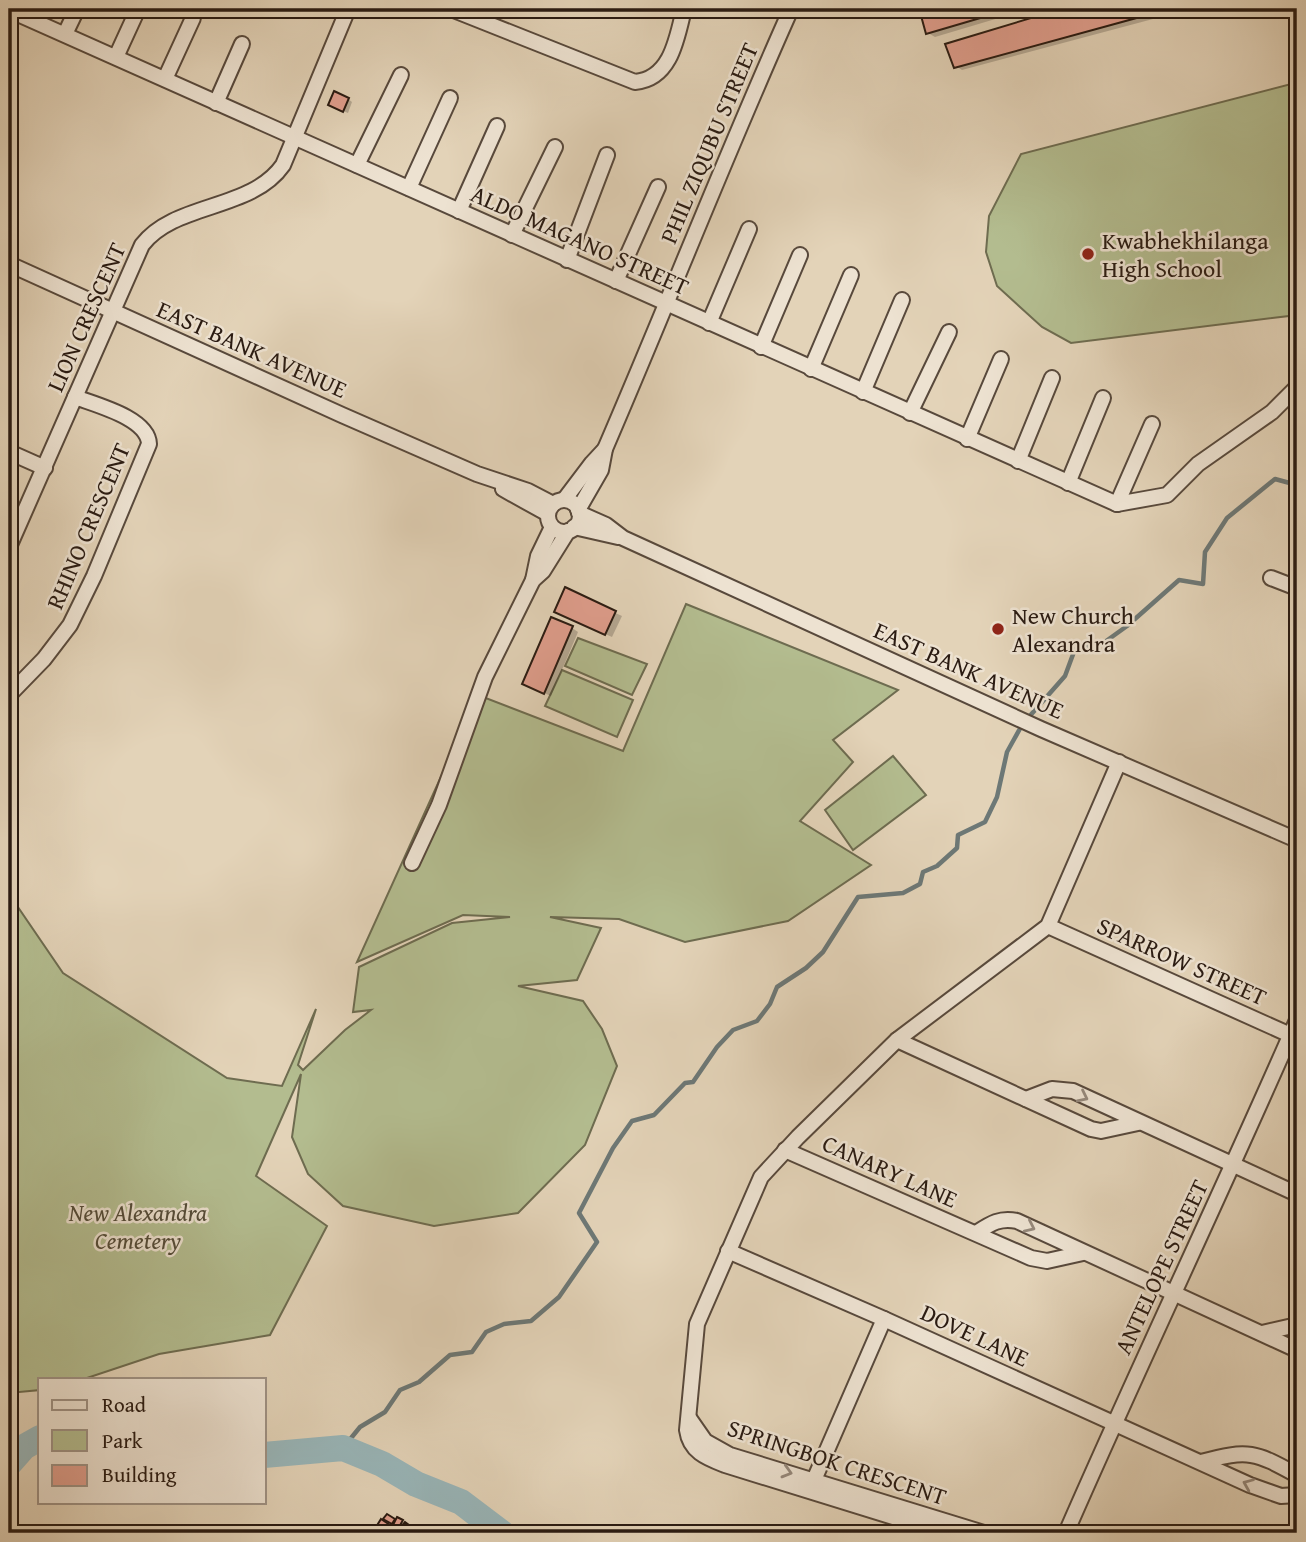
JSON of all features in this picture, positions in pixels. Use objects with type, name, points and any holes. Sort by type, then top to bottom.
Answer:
[{"type":"street","points":[[65,34],[77,9]]},
{"type":"street","points":[[116,57],[138,9]]},
{"type":"street","name":"LION CRESCENT","points":[[9,547],[147,239],[167,225],[265,184],[283,165],[348,9]]},
{"type":"street","points":[[451,9],[481,14],[635,82],[652,78],[666,65],[684,9]]},
{"type":"street","name":"PHIL ZIQUBU STREET","points":[[533,580],[543,571],[575,521],[601,470],[605,449],[667,305],[714,185],[791,9]]},
{"type":"street","name":"ALDO MAGANO STREET","points":[[12,10],[1117,504]]},
{"type":"street","points":[[165,79],[193,18]]},
{"type":"street","points":[[216,103],[242,44]]},
{"type":"street","points":[[358,165],[401,75]]},
{"type":"street","points":[[409,188],[450,98]]},
{"type":"street","points":[[459,211],[496,126]]},
{"type":"street","points":[[512,234],[555,147]]},
{"type":"street","points":[[567,260],[607,155]]},
{"type":"street","points":[[616,281],[658,187]]},
{"type":"street","points":[[709,323],[749,229]]},
{"type":"street","points":[[761,347],[800,255]]},
{"type":"street","name":"EAST BANK AVENUE","points":[[9,264],[554,511]]},
{"type":"street","points":[[811,369],[851,275]]},
{"type":"street","points":[[863,392],[902,300]]},
{"type":"street","points":[[910,413],[950,332]]},
{"type":"street","points":[[967,439],[1000,359]]},
{"type":"street","points":[[1018,461],[1052,378]]},
{"type":"street","points":[[1117,504],[1167,495],[1198,464],[1272,412],[1297,387]]},
{"type":"street","name":"RHINO CRESCENT","points":[[9,695],[44,659],[70,625],[94,576],[149,444],[149,438],[138,424],[75,397]]},
{"type":"street","points":[[1068,483],[1103,398]]},
{"type":"street","points":[[1117,504],[1152,424]]},
{"type":"street","name":"PHIL ZIQUBU STREET","points":[[533,580],[538,556],[554,511],[605,449]]},
{"type":"street","points":[[9,452],[45,468]]},
{"type":"street","points":[[570,502],[575,521],[556,530],[554,511],[570,502]]},
{"type":"street","name":"EAST BANK AVENUE","points":[[575,521],[606,525],[623,538],[1014,717],[1297,840]]},
{"type":"street","points":[[1271,578],[1297,589]]},
{"type":"street","points":[[412,863],[439,805],[485,677],[533,580]]},
{"type":"street","name":"SPRINGBOK CRESCENT","points":[[945,1533],[711,1460],[700,1454],[691,1444],[687,1430],[696,1324],[761,1177],[897,1040],[1048,926],[1119,762]]},
{"type":"street","name":"SPARROW STREET","points":[[1048,926],[1294,1036]]},
{"type":"street","name":"ANTELOPE STREET","points":[[1066,1533],[1173,1294],[1294,1036],[1297,1020]]},
{"type":"street","points":[[897,1040],[1096,1130],[1138,1123]]},
{"type":"street","points":[[1026,1099],[1042,1091],[1073,1091],[1297,1194]]},
{"type":"street","name":"CANARY LANE","points":[[785,1150],[1040,1261],[1083,1252]]},
{"type":"street","name":"CANARY LANE","points":[[976,1234],[996,1222],[1010,1220],[1297,1350]]},
{"type":"street","name":"DOVE LANE","points":[[729,1251],[1270,1493],[1282,1496],[1297,1495]]},
{"type":"street","points":[[814,1480],[884,1319]]},
{"type":"street","points":[[1262,1333],[1297,1325]]},
{"type":"street","name":"SPRINGBOK CRESCENT","points":[[689,1418],[705,1441],[717,1449],[984,1533]]},
{"type":"street","points":[[1201,1462],[1244,1453],[1266,1458],[1297,1475]]},
{"type":"green space","points":[[1291,84],[1297,88],[1297,315],[1071,343],[1042,327],[997,286],[986,252],[989,216],[1021,154]]},
{"type":"green space","name":"New Alexandra Cemetery","points":[[686,604],[898,690],[833,740],[853,762],[800,821],[871,865],[788,921],[685,942],[619,919],[550,917],[601,928],[577,980],[518,986],[583,1001],[602,1029],[617,1066],[585,1145],[518,1213],[434,1226],[343,1206],[308,1174],[292,1137],[301,1074],[256,1176],[327,1226],[270,1335],[159,1354],[87,1378],[38,1378],[38,1390],[9,1393],[9,894],[63,973],[227,1078],[282,1086],[316,1009],[298,1065],[303,1070],[345,1030],[371,1010],[353,1012],[359,967],[452,923],[510,917],[463,915],[357,962],[478,695],[623,751]]},
{"type":"green space","points":[[578,638],[647,664],[632,695],[565,666]]},
{"type":"green space","points":[[562,670],[633,700],[617,737],[545,706]]},
{"type":"green space","points":[[893,756],[926,795],[853,850],[825,810]]},
{"type":"building","points":[[932,9],[1011,9],[926,34],[920,12]]},
{"type":"building","points":[[1061,9],[1162,11],[954,68],[945,44]]},
{"type":"building","points":[[334,91],[349,98],[343,112],[328,105]]},
{"type":"building","points":[[565,587],[616,611],[605,635],[554,612]]},
{"type":"building","points":[[551,617],[573,626],[544,694],[522,684]]},
{"type":"building","points":[[387,1514],[395,1519],[392,1524],[383,1519]]},
{"type":"building","points":[[397,1517],[403,1520],[398,1529],[392,1527]]},
{"type":"building","points":[[381,1519],[390,1525],[386,1533],[376,1527]]},
{"type":"building","points":[[405,1522],[413,1528],[409,1533],[398,1531]]},
{"type":"waterway","points":[[1028,718],[1065,676],[1075,649],[1102,644],[1127,626],[1179,580],[1203,584],[1205,552],[1227,518],[1275,479],[1297,485]]},
{"type":"waterway","points":[[343,1448],[360,1427],[385,1412],[400,1390],[419,1382],[450,1355],[472,1352],[486,1332],[504,1324],[531,1321],[559,1297],[597,1242],[579,1213],[613,1148],[632,1121],[654,1115],[685,1083],[693,1082],[717,1047],[733,1030],[757,1021],[770,1004],[777,987],[806,968],[823,952],[858,897],[903,893],[920,884],[923,872],[937,866],[957,848],[958,835],[985,822],[997,797],[1007,752],[1022,725]]},
{"type":"waterway","points":[[9,1464],[24,1447],[38,1439]]},
{"type":"waterway","points":[[266,1455],[343,1448],[382,1464],[416,1484],[461,1502],[502,1533]]},
{"type":"place","name":"Kwabhekhilanga High School","points":[[1088,254]]},
{"type":"place","name":"New Church Alexandra","points":[[998,629]]}]
